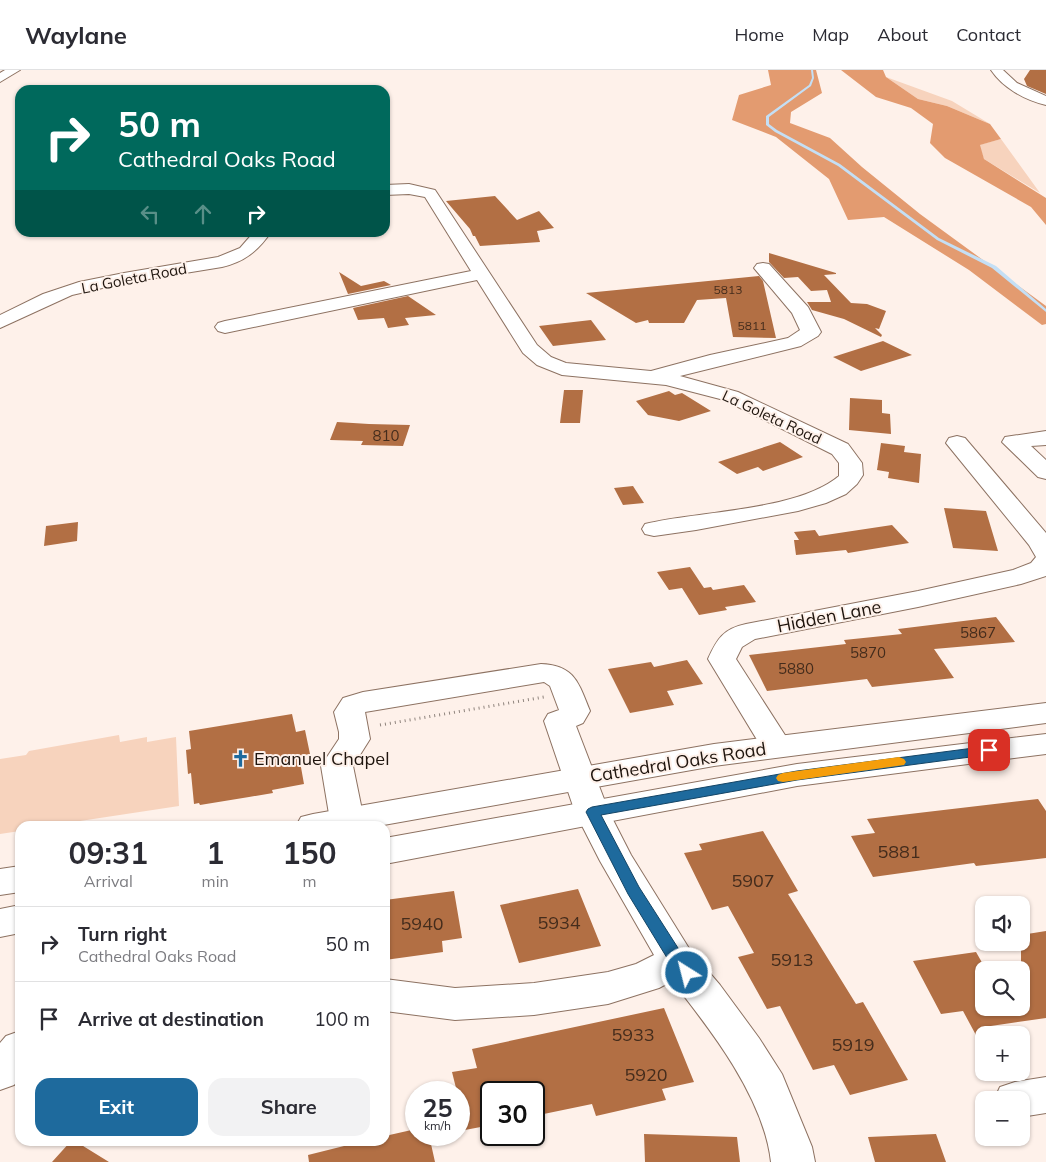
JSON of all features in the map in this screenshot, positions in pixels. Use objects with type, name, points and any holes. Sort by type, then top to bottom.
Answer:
[{"type":"street","points":[[0,78],[14,70]]},
{"type":"street","points":[[997,70],[1000,76],[1012,85],[1046,101]]},
{"type":"street","name":"La Goleta Road","points":[[390,190],[409,189],[430,193],[530,349],[544,361],[562,369],[651,378],[686,384],[731,396],[840,449],[850,459],[853,470],[849,481],[829,493],[763,513],[654,530]]},
{"type":"street","name":"La Goleta Road","points":[[0,322],[44,300],[90,285],[222,262],[251,249],[259,237]]},
{"type":"street","points":[[651,378],[710,361],[794,342],[810,332],[801,311],[763,268]]},
{"type":"street","points":[[225,327],[482,274]]},
{"type":"street","points":[[1046,438],[1013,442],[1046,472]]},
{"type":"street","points":[[957,443],[1042,543],[1046,553]]},
{"type":"street","name":"Hidden Lane","points":[[776,746],[722,659],[730,642],[746,632],[918,599],[1021,576],[1040,569],[1046,562]]},
{"type":"street","points":[[347,820],[336,766],[354,741],[349,712],[358,704],[548,674],[555,676],[562,682],[575,711],[572,716],[559,721],[586,795],[629,883],[677,961],[745,1050],[767,1087],[791,1147],[793,1162]]},
{"type":"street","name":"Cathedral Oaks Road","points":[[390,850],[586,795],[776,746],[1046,713]]},
{"type":"street","name":"Cathedral Oaks Road","points":[[341,821],[797,775],[1046,744]]},
{"type":"street","points":[[0,882],[15,880]]},
{"type":"street","points":[[0,923],[15,920]]},
{"type":"street","points":[[390,996],[455,1004],[534,999],[608,988],[646,977],[677,961]]},
{"type":"street","points":[[0,1072],[15,1054]]},
{"type":"street","points":[[1030,1098],[1046,1095]]},
{"type":"path","points":[[353,730],[547,696]]},
{"type":"shaded area","points":[[768,70],[816,70],[822,93],[791,112],[790,123],[830,138],[862,167],[920,214],[1046,306],[1046,324],[1042,325],[969,270],[884,217],[848,220],[829,179],[776,137],[732,120],[739,95],[771,85]]},
{"type":"shaded area","points":[[841,70],[883,70],[886,77],[918,99],[947,106],[990,124],[1001,139],[980,145],[984,159],[1046,198],[1046,225],[1031,207],[945,158],[930,143],[933,124],[911,108],[876,97]]},
{"type":"shaded area","points":[[886,77],[952,101],[990,124],[947,106],[918,99]]},
{"type":"shaded area","points":[[1001,139],[1040,193],[984,159],[979,145]]},
{"type":"shaded area","points":[[119,735],[120,742],[147,737],[147,742],[176,737],[179,806],[80,821],[15,821],[15,832],[0,834],[0,759],[26,755],[29,751]]},
{"type":"building","points":[[1030,70],[1046,70],[1046,94],[1027,86],[1024,79]]},
{"type":"building","points":[[495,196],[517,220],[539,211],[554,228],[537,231],[540,242],[480,246],[470,229],[446,201]]},
{"type":"building","points":[[769,253],[836,273],[824,275],[851,303],[867,304],[886,311],[879,329],[875,328],[882,335],[881,337],[844,319],[812,310],[807,302],[831,302],[827,290],[811,291],[798,277],[784,278],[769,262]]},
{"type":"building","points":[[339,272],[361,286],[384,281],[391,285],[348,294]]},
{"type":"building","points":[[759,276],[763,281],[776,338],[733,337],[726,298],[697,300],[684,323],[649,323],[648,320],[636,323],[586,293]]},
{"type":"building","points":[[408,296],[436,315],[405,318],[409,325],[388,328],[384,318],[358,320],[353,308]]},
{"type":"building","points":[[591,320],[606,340],[553,346],[539,326]]},
{"type":"building","points":[[883,341],[912,355],[861,371],[833,357]]},
{"type":"building","points":[[564,390],[583,390],[580,423],[560,423]]},
{"type":"building","points":[[669,391],[675,395],[682,393],[711,411],[679,421],[648,415],[636,401]]},
{"type":"building","points":[[850,398],[882,400],[882,413],[890,414],[891,434],[849,430]]},
{"type":"building","points":[[337,422],[410,425],[403,446],[361,445],[363,441],[330,440]]},
{"type":"building","points":[[780,442],[803,457],[763,471],[758,467],[737,474],[718,462]]},
{"type":"building","points":[[881,443],[905,446],[904,452],[921,454],[919,483],[888,478],[889,472],[877,470]]},
{"type":"building","points":[[633,486],[644,503],[623,505],[614,488]]},
{"type":"building","points":[[944,508],[986,511],[998,551],[953,548]]},
{"type":"building","points":[[78,522],[77,541],[44,546],[46,526]]},
{"type":"building","points":[[892,525],[909,543],[848,553],[846,550],[796,555],[794,540],[799,540],[794,532],[815,530],[819,536]]},
{"type":"building","points":[[690,567],[704,588],[711,587],[713,590],[744,585],[756,602],[725,607],[727,610],[699,615],[682,588],[669,590],[657,572]]},
{"type":"building","points":[[996,617],[1015,642],[934,649],[954,678],[872,687],[867,679],[767,691],[749,655],[846,644],[844,640],[902,634],[898,629]]},
{"type":"building","points":[[687,660],[703,684],[667,691],[674,705],[630,713],[608,669],[651,662],[654,667]]},
{"type":"building","name":"Emanuel Chapel","points":[[292,714],[296,732],[305,730],[310,754],[299,756],[304,784],[272,790],[273,793],[200,805],[199,803],[194,804],[191,773],[188,774],[186,750],[191,749],[189,731]]},
{"type":"building","points":[[1038,799],[1046,811],[1046,858],[976,866],[974,863],[873,877],[851,836],[875,833],[867,819]]},
{"type":"building","points":[[763,831],[798,891],[788,894],[856,1004],[863,1002],[908,1080],[850,1095],[834,1065],[813,1070],[780,1006],[767,1009],[738,957],[754,953],[728,906],[712,910],[684,853],[702,850],[699,844]]},
{"type":"building","points":[[578,889],[601,946],[519,963],[500,905]]},
{"type":"building","points":[[454,891],[462,938],[442,941],[443,952],[390,959],[390,899]]},
{"type":"building","points":[[1046,931],[1046,1018],[991,1026],[975,1026],[975,1033],[963,1011],[941,1014],[913,961],[976,952],[981,961],[975,961],[975,1016],[1030,1016],[1030,961],[1021,961],[1021,951],[1030,951],[1030,934]]},
{"type":"building","points":[[664,1008],[694,1082],[662,1089],[666,1100],[596,1116],[592,1104],[545,1114],[545,1081],[480,1081],[480,1127],[470,1129],[470,1081],[454,1081],[452,1072],[477,1068],[472,1049]]},
{"type":"building","points":[[405,1131],[405,1146],[431,1146],[435,1162],[309,1162],[308,1155],[344,1146],[390,1146],[390,1135]]},
{"type":"building","points":[[644,1134],[737,1137],[740,1162],[645,1162]]},
{"type":"building","points":[[936,1134],[946,1162],[875,1162],[868,1137]]},
{"type":"building","points":[[66,1146],[83,1146],[109,1162],[52,1162]]},
{"type":"waterway","points":[[812,70],[813,78],[810,85],[767,117],[767,124],[776,131],[839,165],[938,239],[994,267],[1046,311]]},
{"type":"slow traffic","points":[[783,778],[899,762]]},
{"type":"place","name":"Emanuel Chapel","points":[[240,758]]},
{"type":"route","points":[[687,973],[677,961],[633,890],[592,812],[797,775],[989,750]]}]
